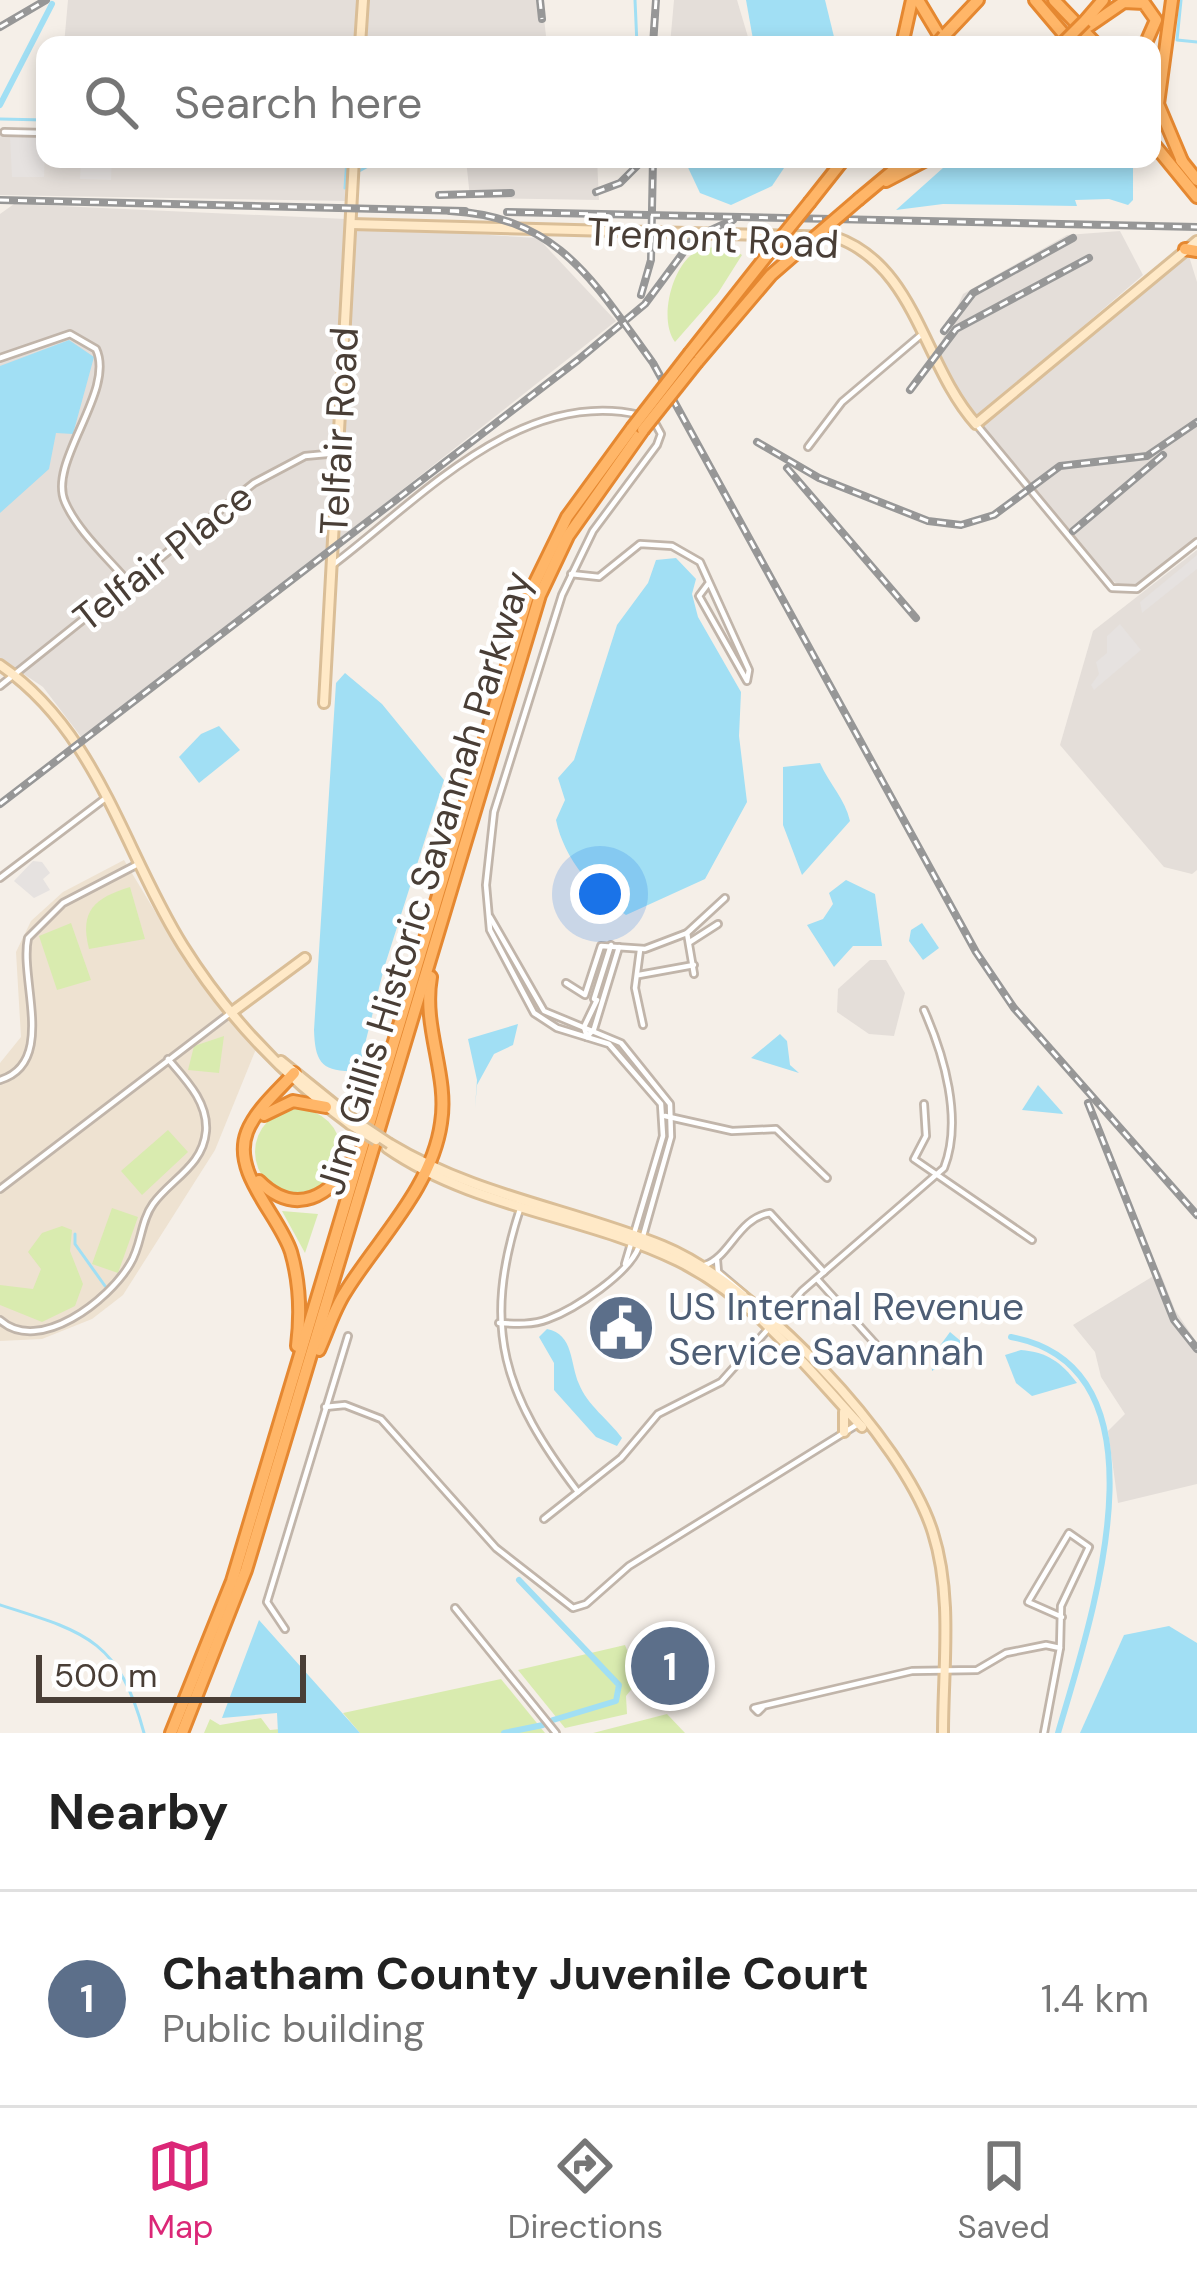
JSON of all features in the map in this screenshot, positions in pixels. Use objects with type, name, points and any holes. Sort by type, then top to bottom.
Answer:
[{"type":"highway","points":[[915,0],[938,36]]},
{"type":"highway","points":[[905,36],[915,0]]},
{"type":"highway","points":[[947,36],[978,0]]},
{"type":"highway","points":[[1036,0],[1062,36]]},
{"type":"highway","points":[[1052,0],[1080,36]]},
{"type":"highway","points":[[1052,0],[1088,36]]},
{"type":"highway","points":[[1076,36],[1103,0]]},
{"type":"highway","points":[[1087,23],[1107,9],[1144,3],[1156,20],[1149,36]]},
{"type":"highway","points":[[1161,77],[1169,4]]},
{"type":"highway","points":[[1161,114],[1176,163]]},
{"type":"highway","points":[[1161,139],[1197,197]]},
{"type":"highway","points":[[1161,152],[1197,180]]},
{"type":"highway","name":"Jim Gillis Historic Savannah Parkway","points":[[182,1733],[228,1622],[364,1139],[527,599],[567,517],[837,168]]},
{"type":"highway","name":"Jim Gillis Historic Savannah Parkway","points":[[693,357],[771,275],[898,168]]},
{"type":"highway","points":[[883,182],[910,168]]},
{"type":"highway","name":"Jim Gillis Historic Savannah Parkway","points":[[171,1733],[215,1632],[295,1390],[540,595],[577,520],[638,429]]},
{"type":"highway","points":[[295,1390],[344,1292],[428,1168],[442,1112],[427,1009],[440,926]]},
{"type":"highway","points":[[294,1077],[262,1118],[249,1147],[252,1168],[271,1192],[296,1201],[334,1187],[364,1139]]},
{"type":"highway","points":[[294,1077],[254,1119],[244,1148],[247,1169],[281,1228],[295,1268],[299,1320],[295,1390]]},
{"type":"highway","points":[[262,1118],[293,1101],[326,1107]]},
{"type":"main road","points":[[361,36],[363,0]]},
{"type":"main road","name":"Telfair Road","points":[[324,703],[354,168]]},
{"type":"main road","name":"Tremont Road","points":[[351,224],[835,237],[882,263],[946,384],[976,424]]},
{"type":"main road","points":[[976,424],[1197,241]]},
{"type":"main road","points":[[0,665],[65,724],[184,948],[261,1045],[326,1107],[428,1168],[521,1206],[703,1265],[744,1294],[861,1422],[905,1474],[933,1532],[943,1587],[943,1733]]},
{"type":"main road","points":[[232,1012],[304,958]]},
{"type":"main road","points":[[294,1077],[353,1123]]},
{"type":"main road","points":[[636,1240],[707,1276],[772,1323],[861,1422]]},
{"type":"main road","points":[[837,1400],[847,1416],[845,1431],[873,1437]]},
{"type":"street","points":[[4,132],[36,134]]},
{"type":"street","points":[[0,358],[70,334],[96,349],[100,358],[82,430],[64,470],[63,500],[130,584]]},
{"type":"street","points":[[808,447],[842,402],[921,335]]},
{"type":"street","points":[[332,566],[487,448],[522,428],[577,409],[631,412],[653,420],[660,428],[659,440],[604,514],[571,574],[494,812],[487,912],[496,946],[534,1013],[557,1028],[616,1049],[657,1097],[664,1116],[636,1240]]},
{"type":"street","points":[[976,424],[1112,588],[1137,590],[1197,542]]},
{"type":"street","name":"Telfair Place","points":[[0,686],[254,483],[304,456],[338,453]]},
{"type":"street","points":[[571,574],[598,577],[630,549],[650,544],[693,555],[708,584],[749,670],[747,681],[699,596],[708,584]]},
{"type":"street","points":[[0,878],[107,796]]},
{"type":"street","points":[[0,1080],[14,1073],[31,1049],[28,938],[63,903],[140,863]]},
{"type":"street","points":[[566,983],[585,995],[601,946],[640,950],[687,933],[725,898]]},
{"type":"street","points":[[487,912],[538,1004],[550,1016],[594,1030],[631,1052],[664,1093],[674,1115],[625,1264],[547,1320],[500,1323]]},
{"type":"street","points":[[690,942],[718,924]]},
{"type":"street","points":[[687,933],[694,974]]},
{"type":"street","points":[[587,1037],[594,1030],[615,946]]},
{"type":"street","points":[[640,950],[635,1000],[643,1025]]},
{"type":"street","points":[[639,975],[694,964]]},
{"type":"street","points":[[587,1037],[584,1027],[598,1000]]},
{"type":"street","points":[[544,1519],[621,1458],[658,1414],[722,1382],[824,1272],[938,1177],[951,1149],[947,1084],[940,1045],[924,1010]]},
{"type":"street","points":[[0,1189],[232,1012]]},
{"type":"street","points":[[0,1320],[17,1331],[44,1328],[96,1302],[127,1270],[154,1203],[203,1148],[205,1114],[169,1059]]},
{"type":"street","points":[[924,1104],[926,1136],[913,1156],[1032,1240]]},
{"type":"street","points":[[664,1116],[719,1129],[776,1130],[827,1178]]},
{"type":"street","points":[[521,1206],[504,1264],[500,1323],[506,1369],[522,1412],[578,1492]]},
{"type":"street","points":[[703,1265],[718,1260],[739,1231],[770,1213],[824,1272]]},
{"type":"street","points":[[718,1260],[718,1272],[744,1294]]},
{"type":"street","points":[[817,1279],[890,1360]]},
{"type":"street","points":[[285,1629],[266,1602],[348,1336]]},
{"type":"street","points":[[325,1407],[345,1405],[387,1424],[496,1548],[573,1608],[586,1604],[629,1566],[861,1422]]},
{"type":"street","points":[[1044,1733],[1060,1648],[1062,1617],[1061,1606],[1089,1547],[1069,1533],[1028,1602],[1062,1617]]},
{"type":"street","points":[[454,1608],[556,1733]]},
{"type":"street","points":[[763,1707],[912,1671],[977,1670],[1006,1653],[1046,1645],[1060,1648]]},
{"type":"shaded area","points":[[68,0],[360,0],[358,36],[65,36]]},
{"type":"shaded area","points":[[365,0],[542,0],[546,36],[363,36]]},
{"type":"shaded area","points":[[674,0],[737,0],[748,36],[671,36]]},
{"type":"shaded area","points":[[36,128],[36,168],[350,168],[348,201],[0,195],[0,129]]},
{"type":"shaded area","points":[[10,136],[36,136],[36,168],[44,168],[44,177],[12,177]]},
{"type":"shaded area","points":[[81,168],[112,168],[111,180],[80,179]]},
{"type":"shaded area","points":[[467,168],[597,168],[599,200],[470,198]]},
{"type":"shaded area","points":[[14,204],[346,219],[328,549],[82,738],[43,687],[0,658],[0,214]]},
{"type":"shaded area","points":[[353,227],[538,238],[616,321],[336,542]]},
{"type":"shaded area","points":[[1120,231],[1143,275],[977,417],[935,356],[963,294],[1067,235]]},
{"type":"shaded area","points":[[1188,253],[1197,282],[1197,537],[1137,585],[1122,587],[1099,572],[982,432],[983,424]]},
{"type":"shaded area","points":[[1197,550],[1197,870],[1192,874],[1164,867],[1060,745],[1093,631]]},
{"type":"shaded area","points":[[1197,555],[1197,569],[1142,613],[1140,602]]},
{"type":"shaded area","points":[[1120,624],[1141,650],[1094,690],[1091,685],[1099,674],[1096,662],[1107,653],[1107,636]]},
{"type":"shaded area","points":[[124,860],[192,973],[256,1049],[215,1150],[123,1295],[92,1319],[42,1339],[0,1341],[0,1063],[21,1037],[16,952],[31,921],[63,892]]},
{"type":"shaded area","points":[[33,861],[42,862],[50,873],[43,879],[50,890],[34,898],[14,881]]},
{"type":"shaded area","points":[[870,960],[886,960],[905,993],[894,1036],[869,1034],[837,1012],[838,989]]},
{"type":"shaded area","points":[[1160,1272],[1175,1310],[1197,1343],[1197,1484],[1118,1503],[1108,1431],[1125,1414],[1101,1377],[1095,1352],[1073,1325]]},
{"type":"green space","points":[[729,247],[742,255],[718,293],[675,342],[668,310],[677,274],[695,253]]},
{"type":"green space","points":[[130,887],[145,939],[89,949],[86,924],[93,907]]},
{"type":"green space","points":[[71,923],[91,980],[57,990],[39,936]]},
{"type":"green space","points":[[224,1036],[219,1073],[188,1070],[194,1046]]},
{"type":"green space","points":[[298,1109],[314,1112],[328,1122],[338,1136],[338,1168],[328,1182],[314,1192],[298,1195],[282,1192],[268,1182],[258,1168],[255,1152],[258,1136],[268,1122],[282,1112]]},
{"type":"green space","points":[[168,1130],[188,1152],[142,1195],[121,1171]]},
{"type":"green space","points":[[112,1208],[138,1217],[118,1273],[92,1264]]},
{"type":"green space","points":[[282,1211],[318,1214],[305,1253]]},
{"type":"green space","points":[[62,1226],[72,1230],[70,1251],[83,1284],[75,1306],[42,1322],[0,1305],[0,1285],[33,1289],[41,1269],[28,1252],[42,1233]]},
{"type":"green space","points":[[625,1645],[639,1680],[626,1696],[627,1714],[565,1728],[518,1670]]},
{"type":"green space","points":[[501,1679],[545,1733],[360,1733],[343,1713]]},
{"type":"green space","points":[[667,1714],[685,1733],[593,1733]]},
{"type":"green space","points":[[261,1718],[270,1730],[281,1729],[278,1733],[204,1733],[210,1719],[220,1725]]},
{"type":"water","points":[[746,0],[825,0],[834,36],[752,36]]},
{"type":"water","points":[[688,168],[784,168],[772,186],[731,205],[700,193]]},
{"type":"water","points":[[943,168],[1133,168],[1133,200],[1128,205],[1109,199],[1075,200],[1077,206],[943,204],[896,210]]},
{"type":"water","points":[[69,340],[94,357],[73,434],[56,433],[49,469],[0,513],[0,366]]},
{"type":"water","points":[[676,558],[696,579],[692,594],[698,617],[741,692],[739,736],[747,802],[705,879],[626,915],[592,886],[566,848],[556,820],[565,800],[558,778],[574,760],[617,625],[648,583],[656,560]]},
{"type":"water","points":[[345,673],[382,704],[444,780],[384,968],[360,1064],[354,1071],[322,1062],[314,1030],[336,683]]},
{"type":"water","points":[[219,726],[240,750],[199,783],[179,757],[201,734]]},
{"type":"water","points":[[820,763],[850,821],[802,875],[783,825],[783,767]]},
{"type":"water","points":[[846,880],[875,894],[882,946],[853,946],[834,967],[807,925],[823,919],[833,904],[829,893]]},
{"type":"water","points":[[922,923],[939,948],[923,960],[909,941],[911,930]]},
{"type":"water","points":[[518,1024],[513,1045],[494,1054],[477,1085],[475,1108],[477,1080],[468,1039]]},
{"type":"water","points":[[780,1034],[787,1041],[790,1065],[799,1073],[751,1058]]},
{"type":"water","points":[[1038,1085],[1062,1112],[1063,1114],[1022,1110]]},
{"type":"water","points":[[547,1329],[567,1343],[583,1392],[622,1438],[617,1446],[596,1437],[554,1390],[554,1363],[539,1337]]},
{"type":"water","points":[[950,1332],[969,1348],[932,1371],[931,1358]]},
{"type":"water","points":[[1021,1350],[1053,1359],[1077,1383],[1032,1396],[1016,1383],[1005,1355]]},
{"type":"water","points":[[259,1620],[360,1733],[278,1733],[277,1713],[222,1718]]},
{"type":"water","points":[[1169,1626],[1197,1643],[1197,1733],[1080,1733],[1124,1635]]},
{"type":"waterway","points":[[635,0],[637,36]]},
{"type":"waterway","points":[[1181,0],[1177,40],[1197,42]]},
{"type":"waterway","points":[[0,105],[52,4]]},
{"type":"waterway","points":[[0,119],[36,120]]},
{"type":"waterway","points":[[345,188],[346,168]]},
{"type":"waterway","points":[[359,171],[364,168]]},
{"type":"waterway","points":[[75,1234],[75,1244],[105,1286]]},
{"type":"waterway","points":[[1011,1337],[1062,1359],[1093,1397],[1108,1448],[1109,1508],[1101,1570],[1058,1733]]},
{"type":"waterway","points":[[519,1580],[619,1685],[616,1701],[553,1720]]},
{"type":"waterway","points":[[0,1605],[55,1623],[95,1644],[123,1678],[144,1733]]},
{"type":"waterway","points":[[504,1733],[543,1725]]},
{"type":"railway","points":[[0,27],[46,0]]},
{"type":"railway","points":[[540,0],[542,19]]},
{"type":"railway","points":[[654,36],[656,0]]},
{"type":"railway","points":[[596,192],[620,183],[635,168]]},
{"type":"railway","points":[[641,295],[651,260],[653,168]]},
{"type":"railway","points":[[439,195],[511,193]]},
{"type":"railway","points":[[0,200],[465,211]]},
{"type":"railway","points":[[450,211],[488,216],[546,240],[570,258],[611,306],[653,363],[976,952],[1014,1008],[1197,1215]]},
{"type":"railway","points":[[507,212],[1197,227]]},
{"type":"railway","points":[[0,804],[578,360],[645,304],[694,238],[733,220]]},
{"type":"railway","points":[[944,331],[973,293],[1073,238]]},
{"type":"railway","points":[[910,390],[956,329],[1089,258]]},
{"type":"railway","points":[[757,442],[819,478],[928,521],[961,525],[994,515],[1060,466],[1147,456],[1197,422]]},
{"type":"railway","points":[[1073,531],[1163,455]]},
{"type":"railway","points":[[787,468],[916,618]]},
{"type":"railway","points":[[1088,1103],[1174,1320],[1197,1349]]},
{"type":"place","name":"US Internal Revenue Service Savannah","points":[[621,1328]]},
{"type":"place","name":"Chatham County Juvenile Court","points":[[670,1666]]}]
